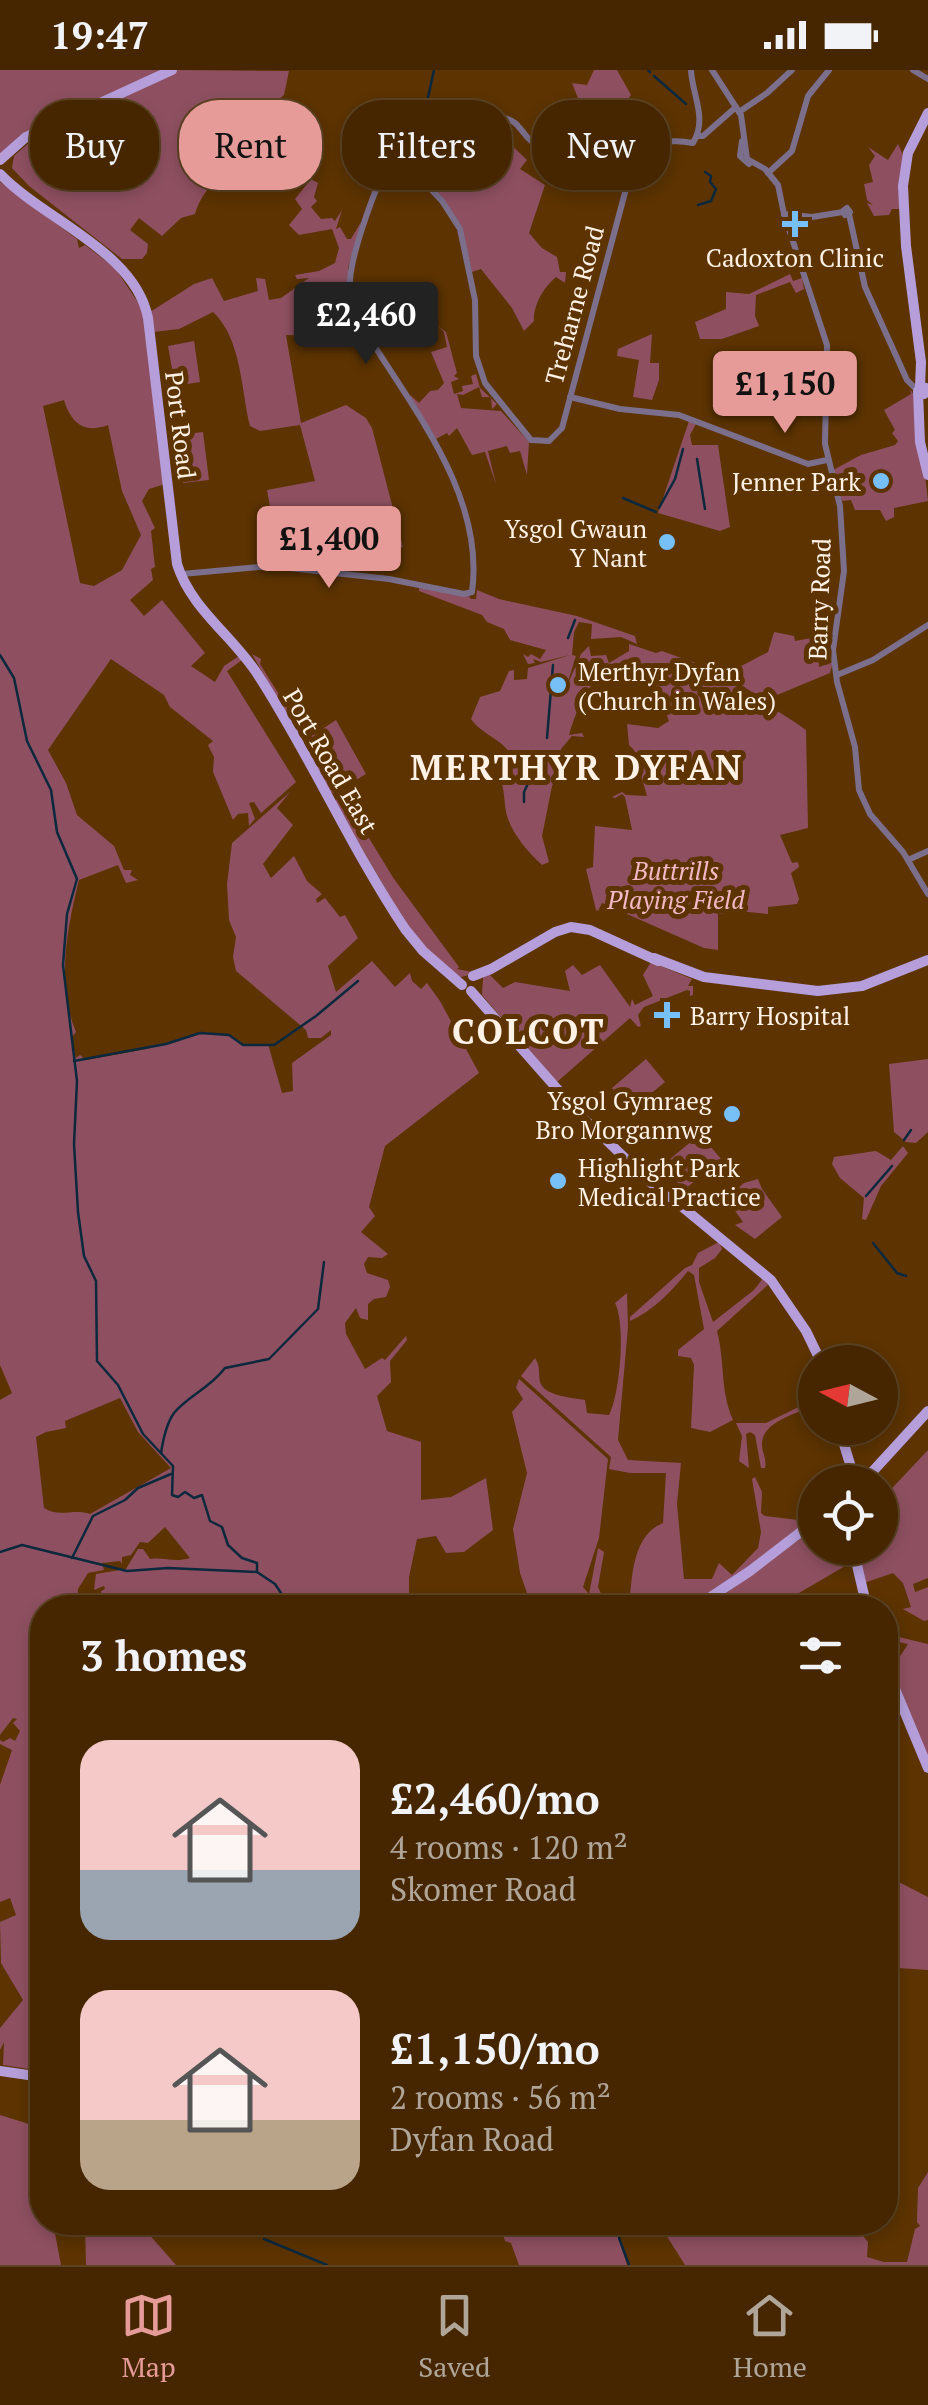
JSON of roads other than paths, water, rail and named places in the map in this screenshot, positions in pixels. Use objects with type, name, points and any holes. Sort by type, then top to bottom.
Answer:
[{"type":"main road","points":[[1,168],[13,146],[26,137],[172,70]]},
{"type":"main road","points":[[927,117],[908,152],[902,199],[924,392],[920,420],[922,452],[928,475]]},
{"type":"main road","name":"Port Road","points":[[1,168],[18,188],[128,276],[146,309],[181,574]]},
{"type":"main road","name":"Port Road East","points":[[181,574],[196,602],[258,675],[403,927],[445,970],[472,985]]},
{"type":"main road","points":[[812,1345],[771,1280],[670,1198],[574,1108],[472,985],[561,924],[576,923],[701,980],[730,979],[833,991],[868,984],[928,960]]},
{"type":"main road","points":[[880,1465],[928,1412]]},
{"type":"main road","points":[[714,1595],[798,1534]]},
{"type":"main road","points":[[857,1565],[865,1595]]},
{"type":"main road","points":[[898,1696],[928,1768]]},
{"type":"main road","points":[[0,2071],[30,2075]]},
{"type":"street","points":[[691,70],[700,115],[696,139]]},
{"type":"street","points":[[712,70],[736,110]]},
{"type":"street","points":[[670,141],[703,136],[736,110],[762,97],[792,70]]},
{"type":"street","points":[[769,175],[792,151],[808,96],[829,70]]},
{"type":"street","points":[[913,70],[928,80]]},
{"type":"street","name":"Barry Road","points":[[736,110],[744,136],[740,156],[778,185],[827,345],[827,460],[839,501],[844,584],[833,648],[862,796],[873,818],[908,860],[928,894]]},
{"type":"street","points":[[512,120],[532,142]]},
{"type":"street","points":[[181,574],[271,566],[389,579],[470,594],[474,588],[472,549],[457,491],[434,444],[356,316],[350,298],[353,263],[377,190]]},
{"type":"street","name":"Treharne Road","points":[[431,190],[458,226],[474,295],[480,373],[505,411],[533,441],[547,442],[556,437],[570,398],[623,190]]},
{"type":"street","points":[[786,218],[846,213],[866,287],[906,376],[924,392]]},
{"type":"street","points":[[570,398],[620,410],[682,416],[810,465],[827,460]]},
{"type":"street","points":[[840,677],[928,625]]},
{"type":"street","points":[[908,860],[928,851]]},
{"type":"waterway","points":[[427,100],[434,70]]},
{"type":"waterway","points":[[654,76],[686,104]]},
{"type":"waterway","points":[[698,205],[711,201],[716,189],[705,172]]},
{"type":"waterway","points":[[659,508],[675,479],[683,449]]},
{"type":"waterway","points":[[697,459],[705,509]]},
{"type":"waterway","points":[[623,498],[656,512]]},
{"type":"waterway","points":[[568,638],[575,620]]},
{"type":"waterway","points":[[0,655],[14,678],[27,741],[51,790],[57,832],[77,879],[67,914],[63,965],[77,1081],[74,1144],[78,1212],[84,1256],[96,1281],[97,1361],[118,1385],[143,1434],[173,1466],[172,1495],[202,1495],[210,1521],[222,1527],[228,1545],[242,1558],[257,1563],[257,1572]]},
{"type":"waterway","points":[[547,738],[553,665]]},
{"type":"waterway","points":[[524,802],[524,792],[538,762]]},
{"type":"waterway","points":[[74,1061],[166,1044],[200,1033],[229,1035],[243,1045],[274,1045],[358,981]]},
{"type":"waterway","points":[[904,1140],[911,1130]]},
{"type":"waterway","points":[[866,1196],[892,1166]]},
{"type":"waterway","points":[[873,1243],[897,1273],[906,1276]]},
{"type":"waterway","points":[[161,1453],[169,1422],[180,1407],[225,1368],[269,1359],[318,1309],[324,1262]]},
{"type":"waterway","points":[[72,1558],[93,1516],[125,1500],[138,1488],[171,1474]]},
{"type":"waterway","points":[[0,1552],[22,1545],[127,1571],[168,1568],[257,1572],[275,1584],[282,1595]]},
{"type":"waterway","points":[[621,2235],[629,2265]]},
{"type":"waterway","points":[[264,2239],[327,2265]]},
{"type":"place","name":"Cadoxton Clinic","points":[[795,224]]},
{"type":"place","name":"Jenner Park","points":[[881,481]]},
{"type":"place","name":"Ysgol Gwaun Y Nant","points":[[667,542]]},
{"type":"place","name":"Merthyr Dyfan (Church in Wales)","points":[[558,685]]},
{"type":"place","name":"Barry Hospital","points":[[667,1015]]},
{"type":"place","name":"Ysgol Gymraeg Bro Morgannwg","points":[[732,1114]]},
{"type":"place","name":"Highlight Park Medical Practice","points":[[558,1181]]},
{"type":"district","name":"MERTHYR DYFAN","points":[[577,767]]},
{"type":"district","name":"COLCOT","points":[[529,1031]]},
{"type":"park label","name":"Buttrills Playing Field","points":[[676,884]]}]
